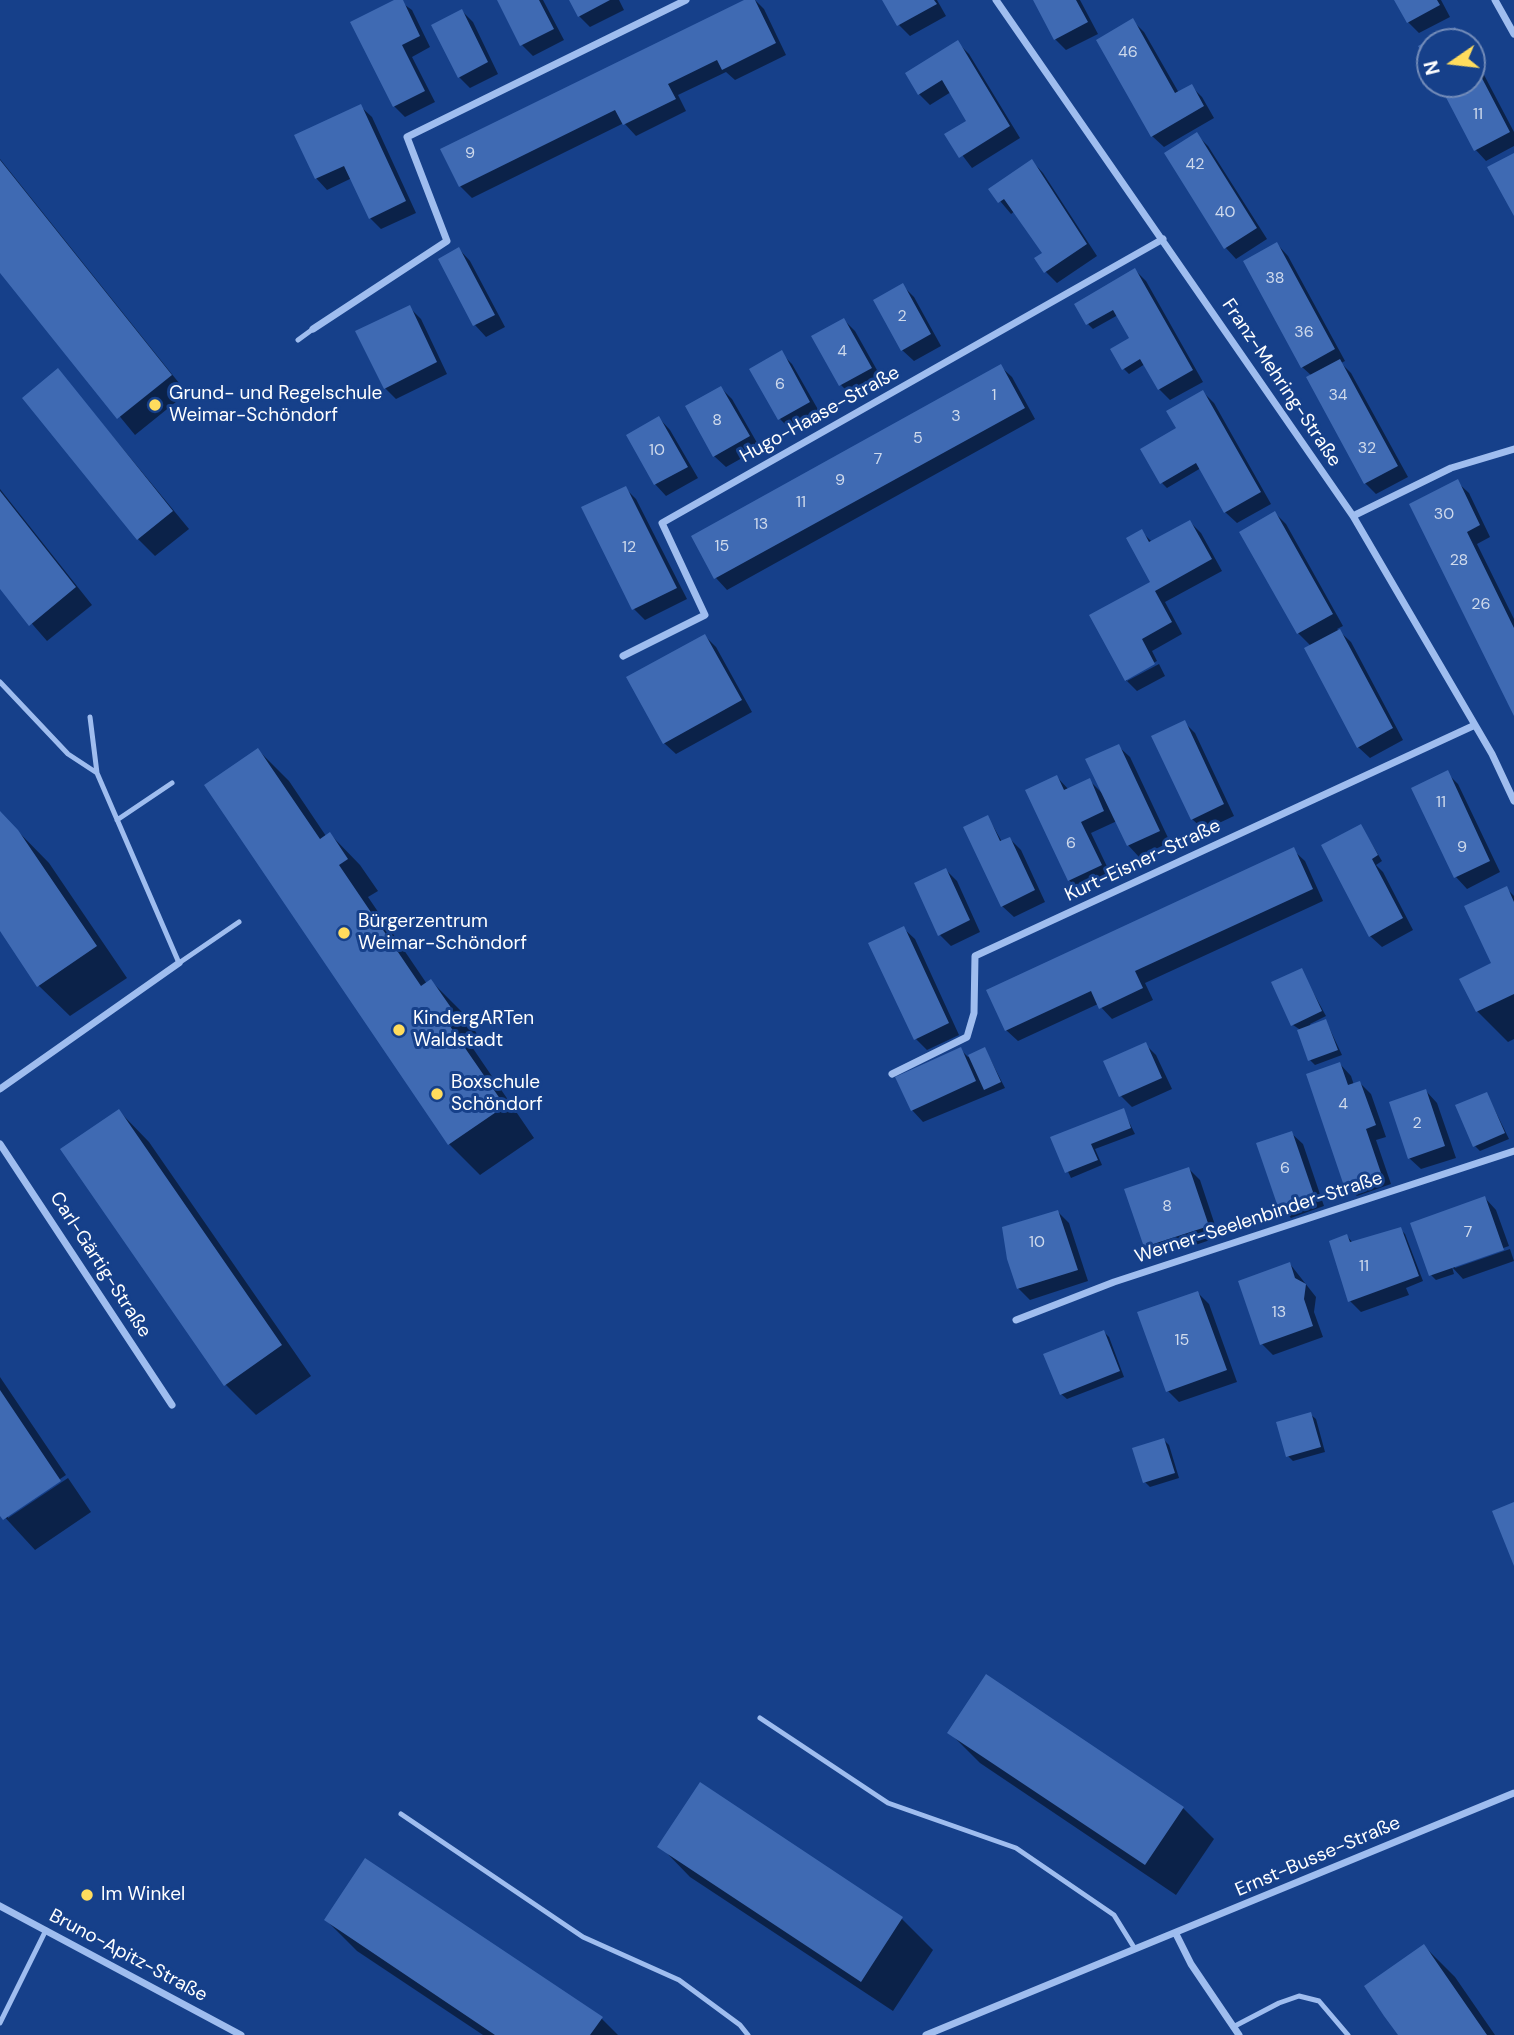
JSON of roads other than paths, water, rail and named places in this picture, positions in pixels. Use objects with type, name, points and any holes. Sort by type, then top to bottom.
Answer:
[{"type":"street","points":[[313,329],[447,241],[407,137],[686,0]]},
{"type":"street","name":"Franz-Mehring-Straße","points":[[996,0],[1353,516],[1475,725],[1514,801]]},
{"type":"street","points":[[1495,0],[1514,34]]},
{"type":"street","name":"Hugo-Haase-Straße","points":[[623,656],[705,615],[662,523],[1163,239]]},
{"type":"street","points":[[1353,516],[1451,468],[1514,449]]},
{"type":"street","name":"Kurt-Eisner-Straße","points":[[892,1074],[967,1037],[974,1013],[975,956],[1475,725]]},
{"type":"street","points":[[0,1088],[179,964]]},
{"type":"street","name":"Carl-Gärtig-Straße","points":[[0,1144],[172,1405]]},
{"type":"street","name":"Werner-Seelenbinder-Straße","points":[[1016,1320],[1114,1282],[1514,1151]]},
{"type":"street","name":"Ernst-Busse-Straße","points":[[926,2035],[1514,1793]]},
{"type":"street","name":"Bruno-Apitz-Straße","points":[[0,1906],[241,2035]]},
{"type":"street","points":[[1176,1934],[1191,1964],[1239,2035]]},
{"type":"lane","points":[[298,340],[313,329]]},
{"type":"lane","points":[[0,682],[68,754],[97,773]]},
{"type":"lane","points":[[90,717],[97,773],[179,964],[239,922]]},
{"type":"lane","points":[[117,820],[172,783]]},
{"type":"lane","points":[[760,1718],[888,1803],[1016,1848],[1114,1915],[1135,1949]]},
{"type":"lane","points":[[401,1814],[583,1937],[679,1980],[740,2025],[748,2035]]},
{"type":"lane","points":[[0,2023],[46,1930]]},
{"type":"lane","points":[[1233,2027],[1279,2003],[1299,1996],[1319,2001],[1348,2035]]},
{"type":"place","name":"Grund- und Regelschule Weimar-Schöndorf","points":[[155,405]]},
{"type":"place","name":"Bürgerzentrum Weimar-Schöndorf","points":[[344,933]]},
{"type":"place","name":"KindergARTen Waldstadt","points":[[399,1030]]},
{"type":"place","name":"Boxschule Schöndorf","points":[[437,1094]]},
{"type":"place","name":"Im Winkel","points":[[87,1895]]}]
